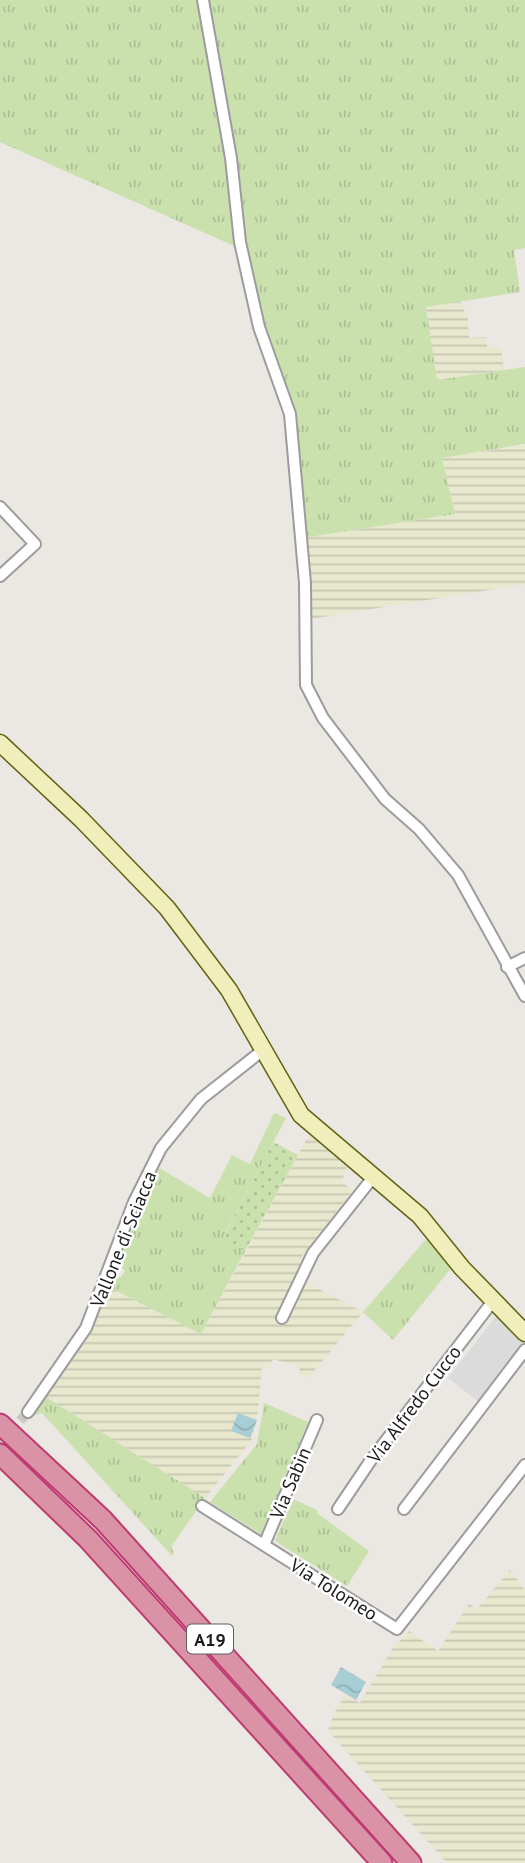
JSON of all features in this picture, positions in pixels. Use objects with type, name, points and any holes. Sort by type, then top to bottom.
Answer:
[{"type":"highway","name":"A19","points":[[0,1424],[103,1520],[411,1863]]},
{"type":"highway","name":"A19","points":[[0,1454],[88,1539],[382,1863]]},
{"type":"street","points":[[203,0],[231,158],[240,242],[259,327],[290,414],[305,583],[306,685],[323,718],[385,800],[419,829],[458,875],[525,996]]},
{"type":"street","points":[[0,508],[35,544],[0,576]]},
{"type":"street","points":[[0,743],[81,819],[167,908],[229,990],[301,1115],[420,1216],[493,1301],[525,1333]]},
{"type":"street","points":[[507,967],[525,958]]},
{"type":"street","name":"Vallone di Sciacca","points":[[28,1412],[86,1328],[134,1202],[161,1148],[201,1099],[263,1050]]},
{"type":"street","points":[[282,1318],[313,1253],[374,1176]]},
{"type":"street","name":"Via Alfredo Cucco","points":[[338,1509],[371,1460],[493,1301]]},
{"type":"street","points":[[404,1509],[525,1350]]},
{"type":"street","name":"Via Sabin","points":[[264,1545],[317,1420]]},
{"type":"street","name":"Via Tolomeo","points":[[202,1506],[397,1629],[525,1465]]},
{"type":"green space","points":[[0,0],[525,0],[525,248],[514,250],[520,292],[426,307],[437,380],[525,367],[525,444],[442,458],[455,514],[302,538],[290,414],[241,249],[0,142]]},
{"type":"green space","points":[[460,301],[468,319],[469,338],[486,337],[487,347],[501,348],[504,370],[437,380],[426,307]]},
{"type":"green space","points":[[525,445],[525,584],[305,620],[302,538],[455,514],[442,458]]},
{"type":"green space","points":[[274,1113],[286,1118],[223,1237],[245,1251],[201,1334],[109,1287],[114,1275],[120,1278],[125,1271],[119,1264],[131,1228],[159,1168],[210,1198],[232,1155],[250,1164]]},
{"type":"green space","points":[[310,1133],[347,1165],[342,1182],[353,1190],[302,1256],[303,1285],[307,1283],[363,1312],[309,1377],[299,1374],[300,1367],[273,1359],[270,1368],[262,1366],[257,1420],[251,1441],[205,1498],[46,1397],[86,1341],[109,1287],[201,1334]]},
{"type":"green space","points":[[273,1142],[298,1155],[245,1251],[223,1238]]},
{"type":"green space","points":[[428,1237],[452,1267],[393,1340],[363,1312]]},
{"type":"green space","points":[[46,1397],[205,1498],[171,1547],[174,1553],[172,1556],[42,1413],[31,1416]]},
{"type":"green space","points":[[264,1403],[308,1422],[261,1534],[210,1502],[257,1444]]},
{"type":"green space","points":[[293,1499],[317,1510],[317,1513],[369,1551],[347,1586],[275,1541]]},
{"type":"green space","points":[[510,1570],[525,1590],[525,1863],[447,1863],[328,1731],[333,1715],[345,1695],[360,1703],[397,1641],[409,1631],[438,1651],[469,1604],[477,1609]]},
{"type":"shaded area","points":[[496,1316],[522,1343],[478,1401],[448,1378]]},
{"type":"water","points":[[238,1413],[257,1420],[250,1438],[231,1431]]},
{"type":"water","points":[[341,1667],[366,1682],[356,1700],[331,1685]]},
{"type":"tunnel","points":[[0,1443],[28,1412]]}]
